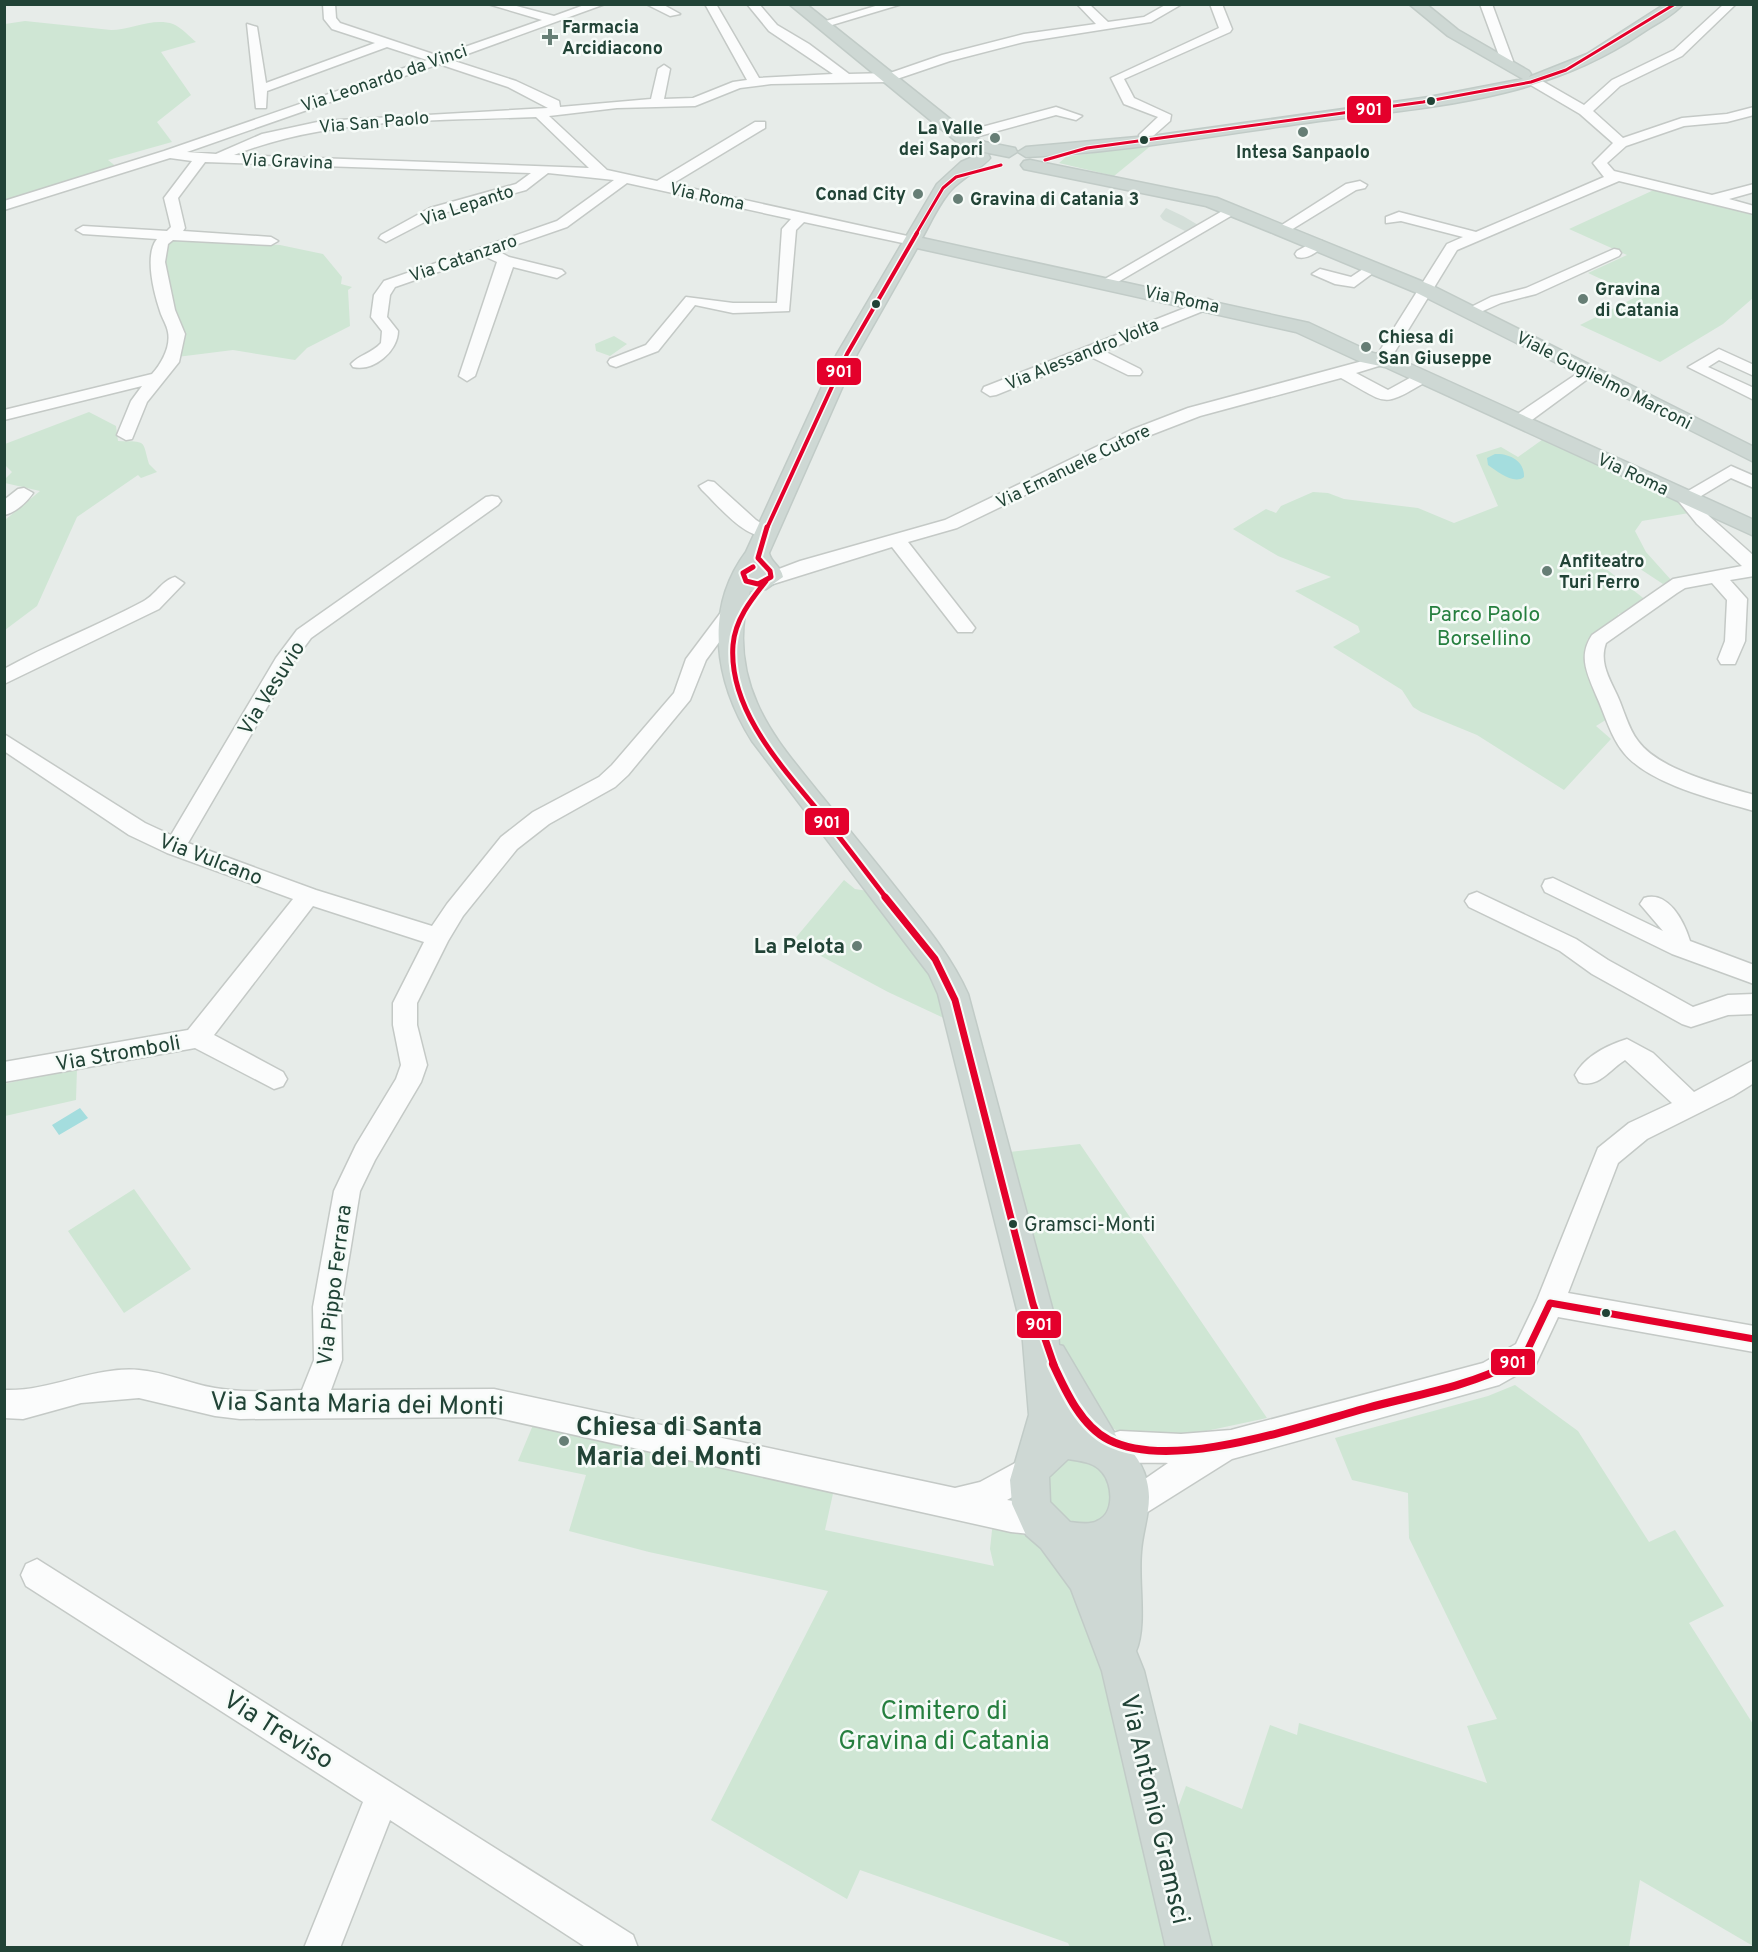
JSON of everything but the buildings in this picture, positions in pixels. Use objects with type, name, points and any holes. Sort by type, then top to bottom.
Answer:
[{"type":"main road","points":[[796,4],[962,137],[977,158]]},
{"type":"main road","points":[[1416,4],[1453,33],[1531,76]]},
{"type":"main road","points":[[956,177],[1022,159],[1087,148],[1432,101],[1500,88],[1531,76],[1578,63],[1676,4]]},
{"type":"main road","name":"Viale Guglielmo Marconi","points":[[962,137],[980,146],[1022,159],[1079,174],[1182,195],[1257,220],[1281,230],[1309,249],[1372,267],[1424,289],[1754,456]]},
{"type":"main road","points":[[1022,159],[990,153],[977,158],[943,188],[847,354],[744,605],[730,629],[737,685],[761,735],[923,943],[945,978],[963,1028],[1040,1330],[1052,1363],[1068,1392],[1106,1441],[1127,1476],[1131,1497],[1121,1542],[1119,1603],[1123,1671]]},
{"type":"main road","name":"Via Roma","points":[[912,241],[1208,304],[1302,327],[1368,358],[1424,377],[1694,504],[1754,529]]},
{"type":"main road","points":[[1040,1330],[1048,1415],[1028,1494],[1047,1527],[1086,1576],[1123,1671]]},
{"type":"main road","points":[[1034,1463],[1046,1450],[1068,1441],[1106,1441]]},
{"type":"main road","points":[[1047,1527],[1078,1543],[1091,1543],[1113,1534],[1128,1513]]},
{"type":"main road","name":"Via Antonio Gramsci","points":[[1123,1671],[1189,1947]]},
{"type":"street","points":[[329,4],[330,19],[336,26],[512,84],[554,104],[554,111]]},
{"type":"street","points":[[493,4],[551,19]]},
{"type":"street","name":"Via Leonardo da Vinci","points":[[169,154],[551,19],[600,4]]},
{"type":"street","points":[[651,4],[674,14]]},
{"type":"street","points":[[710,4],[755,82]]},
{"type":"street","points":[[752,4],[773,28],[805,47],[844,76]]},
{"type":"street","points":[[822,24],[897,4]]},
{"type":"street","points":[[1083,4],[1106,27]]},
{"type":"street","name":"Via San Paolo","points":[[208,158],[251,143],[322,125],[433,117],[539,113],[617,104],[704,100],[737,85],[755,82],[844,76],[887,77],[1011,40],[1147,20],[1177,4]]},
{"type":"street","points":[[1148,140],[1146,135],[1165,118],[1165,115],[1129,101],[1117,78],[1226,29],[1216,4]]},
{"type":"street","points":[[1486,4],[1500,58]]},
{"type":"street","points":[[1585,111],[1616,83],[1678,53],[1731,4]]},
{"type":"street","points":[[251,27],[261,88],[261,118],[251,143]]},
{"type":"street","points":[[261,88],[386,43]]},
{"type":"street","points":[[654,103],[664,69]]},
{"type":"street","points":[[1531,76],[1585,111],[1621,143]]},
{"type":"street","points":[[962,137],[1056,111],[1076,116]]},
{"type":"street","points":[[1754,111],[1727,118],[1682,122],[1621,143],[1600,163],[1604,170],[1616,177],[1754,210]]},
{"type":"street","points":[[539,113],[597,169]]},
{"type":"street","points":[[659,186],[760,125]]},
{"type":"street","name":"Via Gravina","points":[[4,206],[169,154],[208,158],[578,171]]},
{"type":"street","points":[[126,435],[139,401],[171,362],[177,334],[167,310],[158,262],[162,243],[178,228],[171,198],[208,158]]},
{"type":"street","name":"Via Lepanto","points":[[412,242],[390,236],[435,211],[521,187],[545,169]]},
{"type":"street","name":"Via Roma","points":[[578,171],[597,169],[659,186],[912,241]]},
{"type":"street","points":[[1379,360],[1385,356],[1424,289],[1452,248],[1616,177]]},
{"type":"street","name":"Via Catanzaro","points":[[359,364],[381,354],[389,342],[390,331],[379,316],[386,287],[561,224],[625,178]]},
{"type":"street","points":[[1281,230],[1351,187],[1360,185]]},
{"type":"street","points":[[1713,200],[1754,188]]},
{"type":"street","points":[[1537,194],[1558,201]]},
{"type":"street","points":[[492,196],[509,199]]},
{"type":"street","points":[[1410,208],[1476,236]]},
{"type":"street","points":[[1106,283],[1232,210]]},
{"type":"street","points":[[1391,220],[1399,216],[1476,236]]},
{"type":"street","points":[[615,362],[652,348],[691,300],[784,315],[789,229],[801,217]]},
{"type":"street","points":[[1208,223],[1213,225],[1257,220]]},
{"type":"street","points":[[1470,220],[1491,230]]},
{"type":"street","points":[[83,230],[271,241]]},
{"type":"street","points":[[770,246],[779,238],[788,237]]},
{"type":"street","points":[[486,251],[504,260],[557,273]]},
{"type":"street","points":[[1469,312],[1496,300],[1531,291],[1614,253]]},
{"type":"street","points":[[467,376],[490,306],[503,276],[506,264],[504,260]]},
{"type":"street","points":[[1320,274],[1340,281],[1354,282],[1372,267]]},
{"type":"street","name":"Via Alessandro Volta","points":[[990,391],[1208,304]]},
{"type":"street","points":[[1092,351],[1134,372]]},
{"type":"street","points":[[1754,371],[1719,354],[1695,367],[1754,395]]},
{"type":"street","name":"Via Emanuele Cutore","points":[[759,566],[807,565],[951,524],[1137,434],[1177,418],[1379,360]]},
{"type":"street","points":[[1341,371],[1395,401],[1424,377]]},
{"type":"street","points":[[1519,421],[1587,372]]},
{"type":"street","points":[[4,415],[71,396],[161,377]]},
{"type":"street","points":[[1264,380],[1281,390]]},
{"type":"street","points":[[1751,572],[1694,504],[1731,471],[1754,483]]},
{"type":"street","points":[[708,486],[750,524],[759,566]]},
{"type":"street","points":[[4,510],[24,493]]},
{"type":"street","name":"Via Vesuvio","points":[[175,847],[286,658],[304,634],[492,501]]},
{"type":"street","points":[[897,541],[965,628]]},
{"type":"street","points":[[1751,572],[1680,584],[1670,589],[1599,639],[1595,646],[1593,664],[1616,712],[1622,733],[1632,750],[1642,758],[1689,781],[1754,803]]},
{"type":"street","points":[[1718,577],[1737,599],[1735,641],[1728,659]]},
{"type":"street","points":[[4,678],[49,653],[152,605],[176,583]]},
{"type":"street","name":"Via Pippo Ferrara","points":[[311,1405],[328,1360],[327,1307],[340,1220],[347,1191],[365,1153],[408,1082],[414,1065],[405,1025],[405,1003],[438,937],[455,910],[509,843],[541,818],[607,782],[620,770],[683,695],[696,659],[730,629]]},
{"type":"street","name":"Via Vulcano","points":[[4,741],[137,829],[175,847],[308,896],[438,937]]},
{"type":"street","points":[[1553,886],[1680,948],[1754,975]]},
{"type":"street","name":"Via Stromboli","points":[[4,1072],[184,1042],[197,1037],[213,1020],[308,896]]},
{"type":"street","points":[[1477,902],[1568,945],[1600,967],[1691,1017],[1728,1005],[1754,1004]]},
{"type":"street","points":[[1652,904],[1668,916],[1677,932],[1680,948]]},
{"type":"street","points":[[197,1037],[274,1079]]},
{"type":"street","points":[[1588,1075],[1614,1054],[1627,1049],[1644,1060],[1690,1105]]},
{"type":"street","points":[[1106,1441],[1181,1449],[1231,1445],[1478,1378],[1506,1368],[1526,1354],[1550,1303],[1607,1156],[1638,1131],[1724,1089],[1754,1070]]},
{"type":"street","points":[[1550,1303],[1754,1339]]},
{"type":"street","name":"Via Santa Maria dei Monti","points":[[4,1404],[23,1405],[81,1389],[139,1384],[214,1402],[311,1405],[494,1403],[926,1498],[956,1502]]},
{"type":"street","points":[[1128,1513],[1174,1476],[1231,1445]]},
{"type":"street","points":[[956,1502],[985,1496],[1034,1463]]},
{"type":"street","points":[[956,1502],[1047,1527]]},
{"type":"street","name":"Via Treviso","points":[[36,1575],[620,1947]]},
{"type":"street","points":[[322,1947],[382,1795]]},
{"type":"shaded area","points":[[1166,208],[1198,225],[1185,231],[1163,220],[1160,216]]},
{"type":"green space","points":[[25,21],[111,30],[165,22],[182,30],[196,42],[161,52],[191,95],[157,122],[172,142],[108,160],[118,168],[5,203],[5,24]]},
{"type":"green space","points":[[1153,144],[1114,176],[1059,163],[1066,157]]},
{"type":"green space","points":[[1656,189],[1753,212],[1753,298],[1723,324],[1660,362],[1580,325],[1638,296],[1588,273],[1627,255],[1569,229]]},
{"type":"green space","points":[[176,239],[280,245],[323,254],[342,277],[341,284],[352,287],[348,290],[350,326],[307,348],[295,360],[233,350],[177,357],[162,262],[164,247]]},
{"type":"green space","points":[[614,336],[627,344],[610,356],[596,351],[595,344]]},
{"type":"green space","points":[[89,412],[116,426],[118,441],[142,444],[149,464],[157,472],[141,478],[138,475],[77,517],[37,606],[5,630],[5,520],[40,491],[5,483],[5,479],[12,472],[5,465],[5,444]]},
{"type":"green space","name":"Parco Paolo Borsellino","points":[[1546,437],[1564,449],[1571,449],[1674,496],[1689,513],[1642,521],[1635,531],[1646,552],[1672,581],[1663,584],[1625,559],[1605,568],[1647,601],[1635,605],[1637,607],[1628,612],[1618,614],[1620,618],[1587,640],[1586,663],[1612,716],[1596,726],[1611,739],[1564,790],[1477,735],[1421,712],[1413,707],[1402,690],[1333,647],[1360,632],[1358,626],[1295,591],[1331,577],[1278,556],[1233,529],[1266,509],[1276,513],[1281,506],[1313,492],[1328,493],[1344,499],[1418,508],[1454,523],[1498,506],[1476,455],[1501,447],[1518,457]]},
{"type":"green space","name":"La Pelota","points":[[844,880],[855,889],[868,891],[935,982],[948,1020],[888,992],[793,941]]},
{"type":"green space","points":[[77,1068],[76,1100],[5,1116],[4,1084]]},
{"type":"green space","points":[[1080,1144],[1267,1418],[1178,1437],[1119,1432],[1106,1424],[1060,1355],[1010,1152]]},
{"type":"green space","points":[[134,1189],[191,1269],[124,1313],[68,1231]]},
{"type":"green space","points":[[1515,1385],[1578,1431],[1649,1542],[1675,1530],[1724,1606],[1689,1623],[1753,1724],[1753,1946],[1640,1880],[1629,1947],[1211,1947],[1176,1813],[1186,1786],[1242,1809],[1270,1725],[1297,1735],[1299,1723],[1487,1783],[1467,1726],[1497,1719],[1409,1538],[1408,1493],[1352,1480],[1335,1438],[1488,1396]]},
{"type":"green space","name":"Cimitero di Gravina di Catania","points":[[533,1425],[834,1489],[825,1530],[994,1566],[990,1549],[993,1521],[1035,1540],[1087,1610],[1168,1947],[1070,1947],[1068,1943],[860,1870],[847,1899],[711,1820],[828,1591],[649,1552],[569,1531],[586,1475],[518,1461]]},
{"type":"green space","points":[[1058,1455],[1099,1459],[1117,1492],[1103,1520],[1080,1526],[1068,1523],[1048,1511],[1043,1471]]},
{"type":"water","points":[[1495,454],[1506,455],[1519,462],[1524,471],[1524,477],[1511,479],[1488,465],[1487,458]]},
{"type":"water","points":[[80,1108],[88,1118],[59,1135],[52,1125]]},
{"type":"transit line","name":"901","points":[[1045,160],[1087,148],[1423,102],[1531,82],[1566,70],[1675,4]]},
{"type":"transit line","name":"901","points":[[753,567],[743,573],[746,581],[758,584],[771,577],[770,571],[758,558],[765,532],[847,354],[943,188],[956,177],[1001,165]]},
{"type":"transit line","name":"901","points":[[766,581],[737,627],[733,645],[734,669],[740,692],[750,716],[780,763],[930,952],[944,973],[964,1028],[1033,1304],[1050,1356],[1060,1381],[1073,1403],[1089,1423],[1107,1439],[1130,1448],[1160,1450],[1196,1448],[1271,1434],[1471,1381],[1492,1373],[1523,1355],[1535,1337],[1550,1303],[1754,1339]]},
{"type":"place","name":"Farmacia Arcidiacono","points":[[550,37]]},
{"type":"place","name":"Intesa Sanpaolo","points":[[1303,132]]},
{"type":"place","name":"La Valle dei Sapori","points":[[995,138]]},
{"type":"place","name":"Conad City","points":[[918,194]]},
{"type":"place","name":"Gravina di Catania 3","points":[[958,199]]},
{"type":"place","name":"Gravina di Catania","points":[[1583,299]]},
{"type":"place","name":"Chiesa di San Giuseppe","points":[[1366,347]]},
{"type":"place","name":"Anfiteatro Turi Ferro","points":[[1547,571]]},
{"type":"place","name":"La Pelota","points":[[857,946]]},
{"type":"place","name":"Gramsci-Monti","points":[[1013,1224]]},
{"type":"place","name":"Chiesa di Santa Maria dei Monti","points":[[564,1441]]}]
